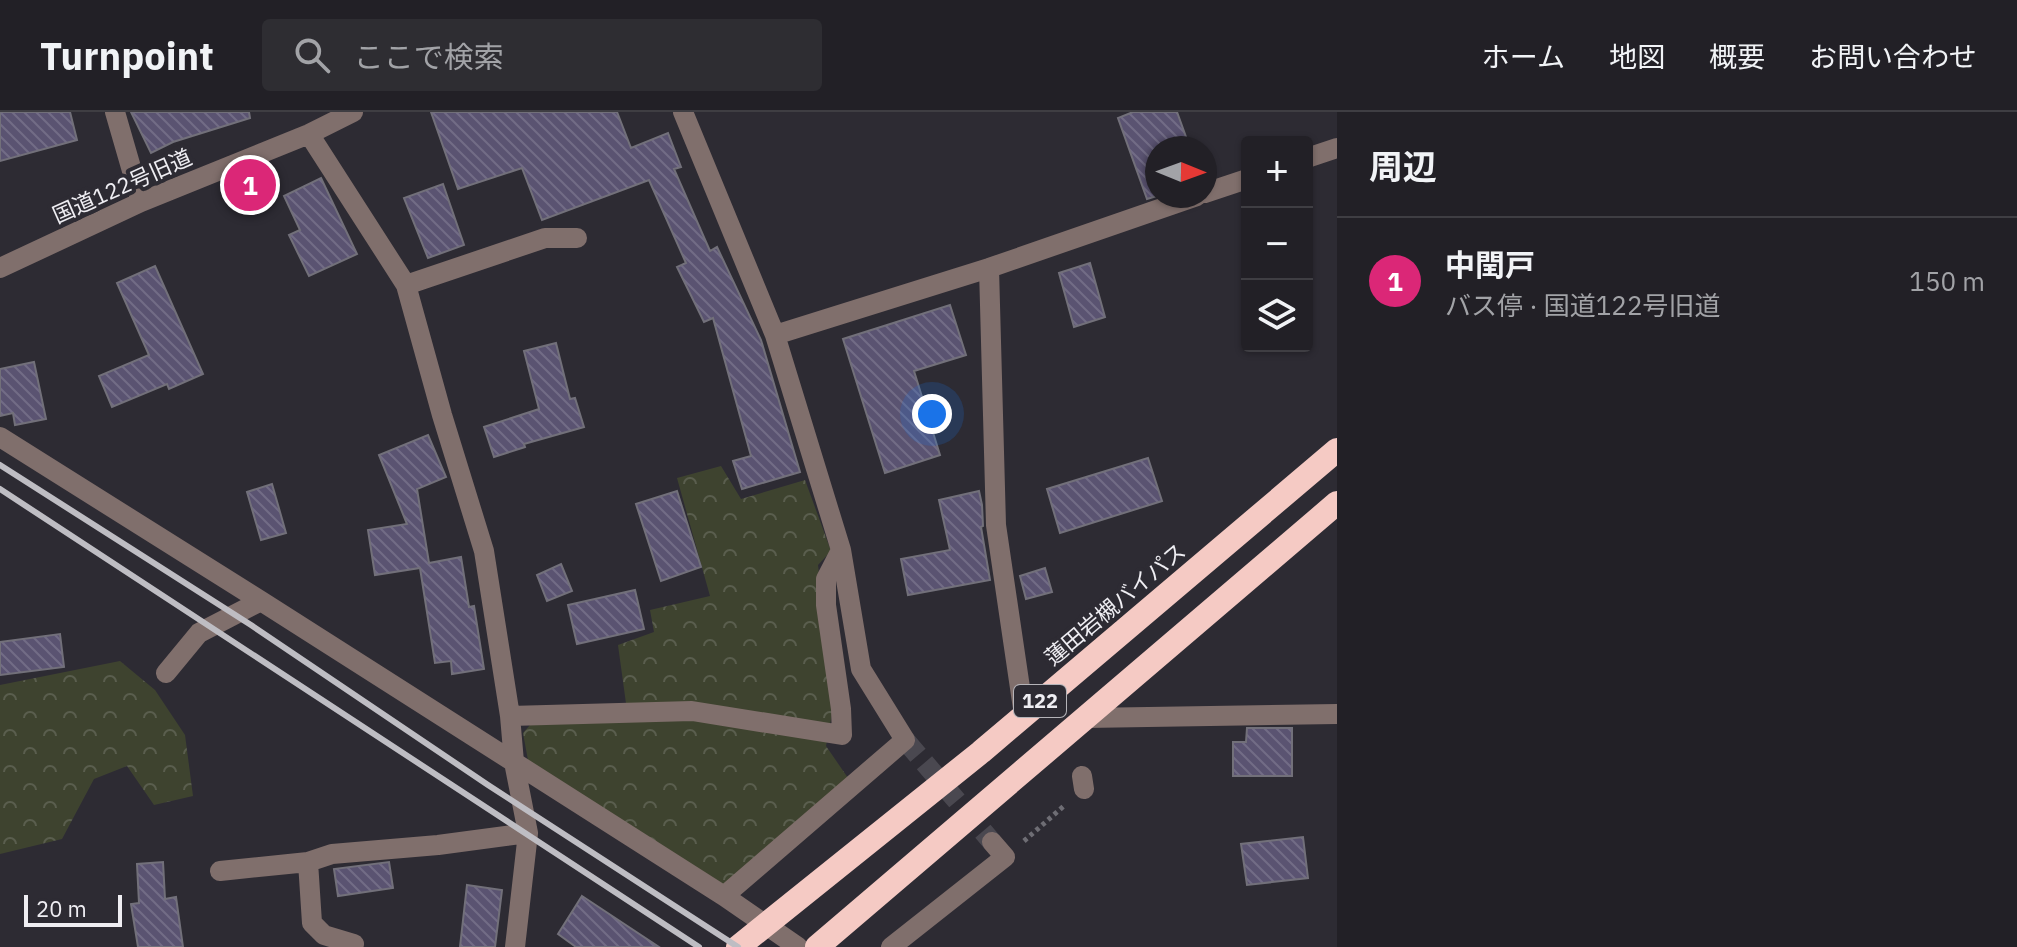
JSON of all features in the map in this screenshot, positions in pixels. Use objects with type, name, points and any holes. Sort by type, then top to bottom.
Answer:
[{"type":"highway","name":"蓮田岩槻バイパス","points":[[738,947],[1024,715],[1337,450]]},
{"type":"highway","name":"122","points":[[817,947],[1337,503]]},
{"type":"street","points":[[115,112],[141,202]]},
{"type":"street","name":"国道122号旧道","points":[[0,268],[141,202],[309,134],[353,112]]},
{"type":"street","points":[[683,112],[775,335],[841,550],[861,669],[905,740],[724,896]]},
{"type":"street","points":[[309,134],[406,285],[484,551],[510,716],[514,762],[528,833],[515,947]]},
{"type":"street","points":[[1313,156],[1337,148]]},
{"type":"street","points":[[1217,189],[1241,181]]},
{"type":"street","points":[[775,335],[989,268],[1162,208]]},
{"type":"street","points":[[406,285],[545,238],[577,238]]},
{"type":"street","points":[[989,268],[996,525],[1024,715]]},
{"type":"street","points":[[0,437],[724,896],[798,947]]},
{"type":"street","points":[[510,716],[692,711],[842,735],[826,605],[826,579],[841,550]]},
{"type":"street","points":[[166,673],[199,633],[261,601]]},
{"type":"street","points":[[1086,718],[1337,714]]},
{"type":"street","points":[[220,871],[308,862],[332,854],[528,833]]},
{"type":"street","points":[[891,947],[998,849]]},
{"type":"street","points":[[308,862],[312,923],[324,935],[354,944]]},
{"type":"path","points":[[998,849],[1083,783]]},
{"type":"green space","points":[[721,466],[741,499],[805,480],[831,551],[818,565],[834,703],[826,746],[848,778],[738,880],[702,891],[532,782],[523,733],[530,725],[628,718],[618,645],[654,632],[650,610],[710,596],[677,478]]},
{"type":"green space","points":[[120,661],[155,690],[185,735],[193,796],[154,805],[127,766],[94,779],[62,839],[0,854],[0,685]]},
{"type":"building","points":[[0,112],[70,112],[77,140],[0,161]]},
{"type":"building","points":[[131,112],[249,112],[250,118],[173,142],[151,153]]},
{"type":"building","points":[[431,112],[617,112],[631,148],[668,133],[681,167],[674,169],[710,251],[717,247],[761,340],[800,472],[742,489],[733,461],[751,456],[713,318],[704,322],[677,267],[686,263],[649,180],[542,220],[522,168],[458,189]]},
{"type":"building","points":[[1133,112],[1177,112],[1186,136],[1145,136],[1145,193],[1118,118]]},
{"type":"building","points":[[321,178],[357,254],[309,276],[289,235],[300,230],[284,196]]},
{"type":"building","points":[[443,184],[464,245],[428,258],[404,198]]},
{"type":"building","points":[[1090,263],[1105,317],[1074,327],[1059,273]]},
{"type":"building","points":[[155,266],[203,374],[169,389],[167,384],[112,407],[99,376],[149,355],[117,283]]},
{"type":"building","points":[[950,305],[966,355],[914,371],[940,455],[885,473],[843,339]]},
{"type":"building","points":[[556,343],[570,399],[575,398],[584,427],[524,444],[525,447],[494,457],[484,427],[539,409],[524,351]]},
{"type":"building","points":[[34,362],[46,419],[15,425],[13,413],[0,416],[0,369]]},
{"type":"building","points":[[428,435],[446,477],[417,489],[429,563],[461,557],[469,607],[474,606],[484,669],[452,674],[451,661],[435,663],[420,568],[375,575],[368,530],[407,524],[379,455]]},
{"type":"building","points":[[1148,458],[1162,501],[1060,533],[1047,489]]},
{"type":"building","points":[[272,484],[286,533],[261,540],[247,492]]},
{"type":"building","points":[[677,491],[701,567],[661,581],[636,504]]},
{"type":"building","points":[[979,491],[981,527],[990,580],[908,595],[901,559],[950,550],[939,500]]},
{"type":"building","points":[[561,564],[572,591],[547,601],[537,575]]},
{"type":"building","points":[[1045,568],[1052,592],[1026,599],[1020,576]]},
{"type":"building","points":[[635,590],[644,629],[577,644],[568,605]]},
{"type":"building","points":[[60,634],[64,667],[0,675],[0,642]]},
{"type":"building","points":[[1247,728],[1292,728],[1292,776],[1233,776],[1233,742],[1246,742]]},
{"type":"building","points":[[1303,837],[1308,878],[1247,885],[1241,844]]},
{"type":"building","points":[[163,862],[165,899],[176,897],[183,947],[138,947],[131,904],[139,903],[137,864]]},
{"type":"building","points":[[389,862],[393,888],[338,896],[334,869]]},
{"type":"building","points":[[467,885],[502,890],[495,947],[460,947]]},
{"type":"building","points":[[582,896],[659,947],[576,947],[558,934]]},
{"type":"tunnel","points":[[905,740],[992,842]]},
{"type":"railway","points":[[0,465],[251,625],[488,785],[738,947]]},
{"type":"railway","points":[[0,489],[699,947]]},
{"type":"place","name":"中閏戸","points":[[250,185]]}]
